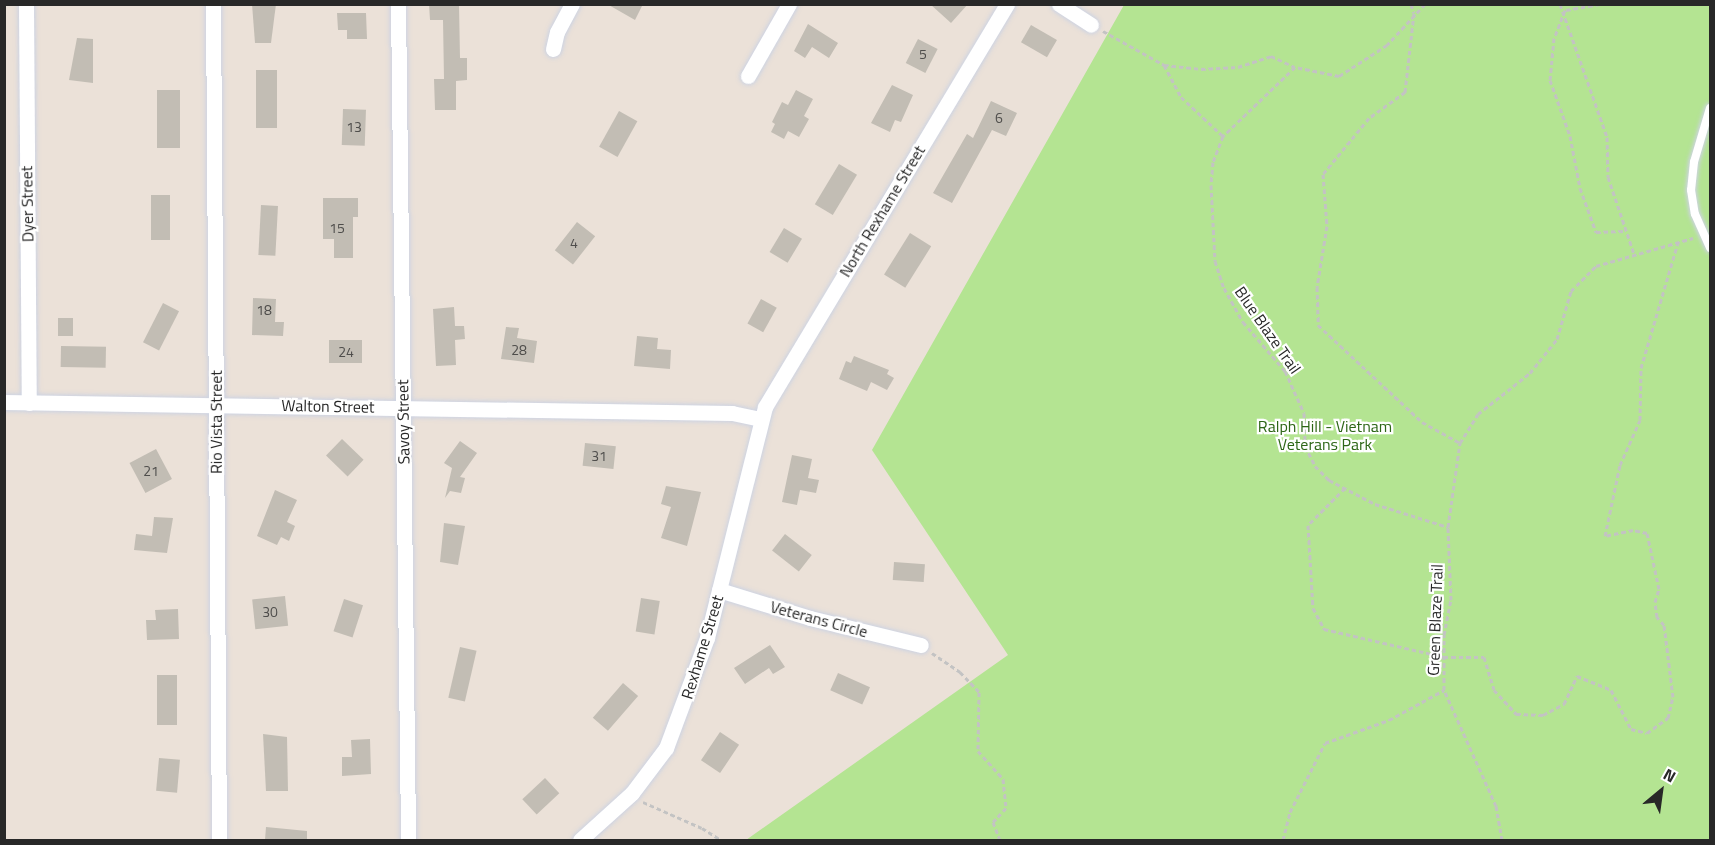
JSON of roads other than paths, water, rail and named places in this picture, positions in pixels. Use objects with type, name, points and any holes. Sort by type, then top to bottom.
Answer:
[{"type":"street","name":"Dyer Street","points":[[26,4],[29,403]]},
{"type":"street","name":"Rio Vista Street","points":[[213,4],[219,840]]},
{"type":"street","name":"Savoy Street","points":[[398,4],[408,840]]},
{"type":"street","points":[[553,49],[557,32],[572,4]]},
{"type":"street","points":[[747,76],[789,4]]},
{"type":"street","name":"North Rexhame Street","points":[[760,419],[1007,4]]},
{"type":"street","points":[[1059,4],[1091,25]]},
{"type":"street","name":"Walton Street","points":[[4,402],[732,413],[760,419]]},
{"type":"street","name":"Rexhame Street","points":[[580,840],[632,793],[651,771],[677,724],[719,590],[760,419]]},
{"type":"street","name":"Veterans Circle","points":[[719,590],[810,618],[921,645]]},
{"type":"lane","points":[[1710,108],[1692,176],[1695,213],[1710,248]]},
{"type":"park label","name":"Ralph Hill - Vietnam Veterans Park","points":[[1325,435]]}]
